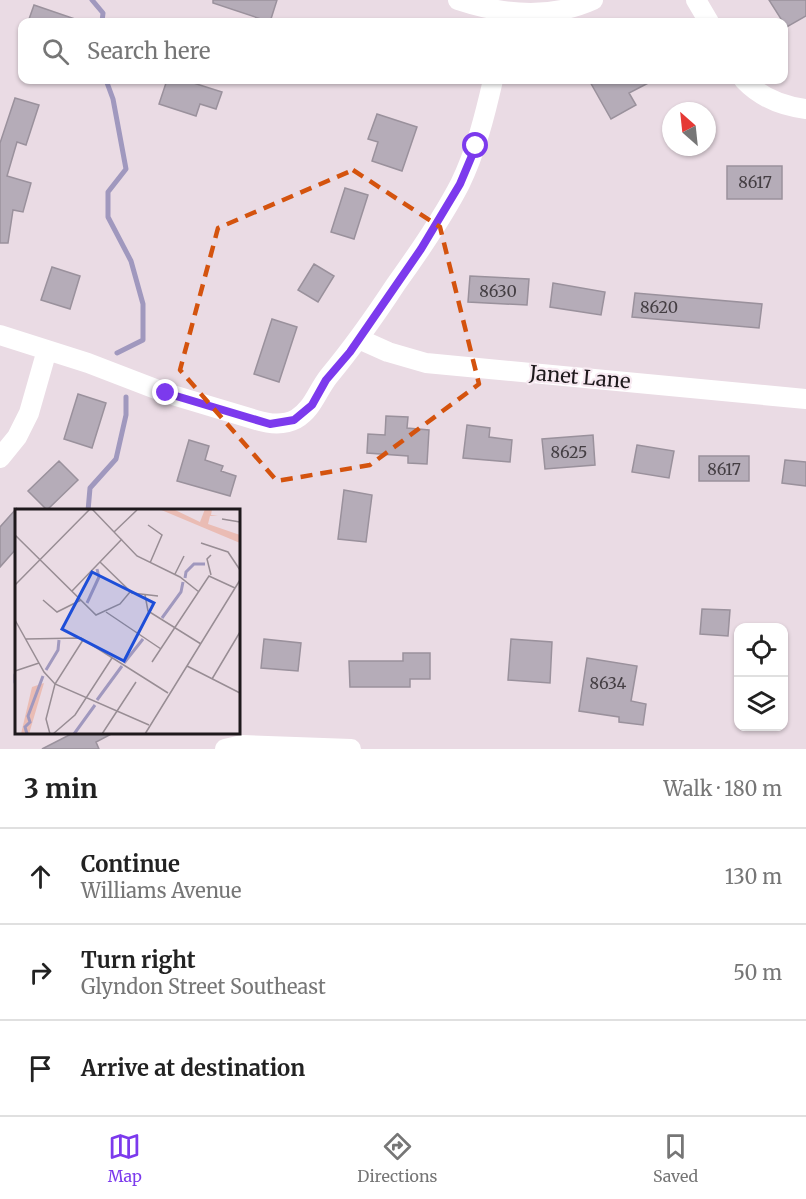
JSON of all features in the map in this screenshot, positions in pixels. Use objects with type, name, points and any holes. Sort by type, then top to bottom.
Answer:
[{"type":"street","points":[[458,0],[506,17],[554,13],[593,0]]},
{"type":"street","points":[[696,0],[707,18]]},
{"type":"street","points":[[0,335],[166,393],[256,420],[270,424],[294,420],[312,405],[326,380],[359,339],[421,249],[460,184],[476,146],[492,84]]},
{"type":"street","points":[[748,84],[770,100],[790,107],[806,109]]},
{"type":"street","name":"Janet Lane","points":[[359,339],[388,352],[426,363],[806,399]]},
{"type":"street","points":[[0,458],[17,436],[29,413],[48,350]]},
{"type":"street","points":[[225,749],[242,745],[351,749]]},
{"type":"highlighted area","points":[[353,170],[440,227],[479,384],[370,465],[277,481],[180,370],[218,228]]},
{"type":"building","points":[[213,0],[277,0],[271,18],[258,18],[213,3]]},
{"type":"building","points":[[769,0],[806,0],[806,16],[788,26],[788,18],[780,18]]},
{"type":"building","points":[[34,5],[72,18],[29,18]]},
{"type":"building","points":[[166,84],[197,84],[222,92],[216,109],[200,104],[196,116],[159,104]]},
{"type":"building","points":[[591,84],[646,84],[629,93],[636,105],[611,119]]},
{"type":"building","points":[[15,98],[39,105],[26,145],[17,142],[7,176],[31,183],[23,212],[13,210],[8,243],[0,243],[0,143]]},
{"type":"building","points":[[377,114],[417,127],[402,171],[372,161],[378,142],[368,139]]},
{"type":"building","points":[[727,166],[782,166],[782,199],[727,199]]},
{"type":"building","points":[[345,188],[368,195],[354,239],[331,232]]},
{"type":"building","points":[[314,264],[334,276],[318,302],[298,290]]},
{"type":"building","points":[[52,267],[80,276],[70,309],[41,300]]},
{"type":"building","points":[[470,276],[529,279],[527,305],[468,302]]},
{"type":"building","points":[[553,283],[605,292],[601,315],[550,307]]},
{"type":"building","points":[[635,293],[762,304],[759,328],[632,317]]},
{"type":"building","points":[[272,319],[297,327],[279,382],[254,374]]},
{"type":"building","points":[[78,394],[106,403],[92,448],[64,439]]},
{"type":"building","points":[[386,416],[408,417],[407,428],[429,430],[427,464],[408,463],[408,456],[367,453],[368,434],[385,435]]},
{"type":"building","points":[[467,425],[490,428],[489,437],[512,440],[510,462],[463,458]]},
{"type":"building","points":[[593,435],[595,465],[545,469],[542,439]]},
{"type":"building","points":[[189,440],[209,446],[205,460],[223,466],[221,471],[236,476],[230,496],[177,481]]},
{"type":"building","points":[[637,445],[674,451],[669,478],[632,472]]},
{"type":"building","points":[[699,456],[749,456],[749,481],[699,481]]},
{"type":"building","points":[[785,460],[806,462],[806,486],[782,483]]},
{"type":"building","points":[[59,461],[78,480],[48,509],[28,491]]},
{"type":"building","points":[[344,490],[372,495],[366,542],[338,539]]},
{"type":"building","points":[[15,510],[15,550],[0,567],[0,527]]},
{"type":"building","points":[[702,609],[730,610],[728,636],[700,634]]},
{"type":"building","points":[[264,639],[301,643],[298,671],[261,668]]},
{"type":"building","points":[[511,639],[552,642],[550,683],[508,680]]},
{"type":"building","points":[[403,653],[430,653],[430,679],[410,679],[410,687],[350,687],[349,661],[403,661]]},
{"type":"building","points":[[587,658],[637,666],[631,701],[646,704],[643,725],[619,722],[619,717],[579,711]]},
{"type":"building","points":[[71,734],[111,734],[96,742],[99,749],[42,749]]},
{"type":"waterway","points":[[92,0],[103,13],[102,18]]},
{"type":"waterway","points":[[107,84],[113,99],[126,169],[108,192],[108,217],[131,261],[143,304],[143,340],[117,353]]},
{"type":"waterway","points":[[88,509],[90,488],[116,459],[126,415],[126,397]]},
{"type":"route","points":[[166,393],[270,424],[294,420],[304,413],[312,405],[326,380],[350,352],[421,249],[460,184],[476,146]]}]
